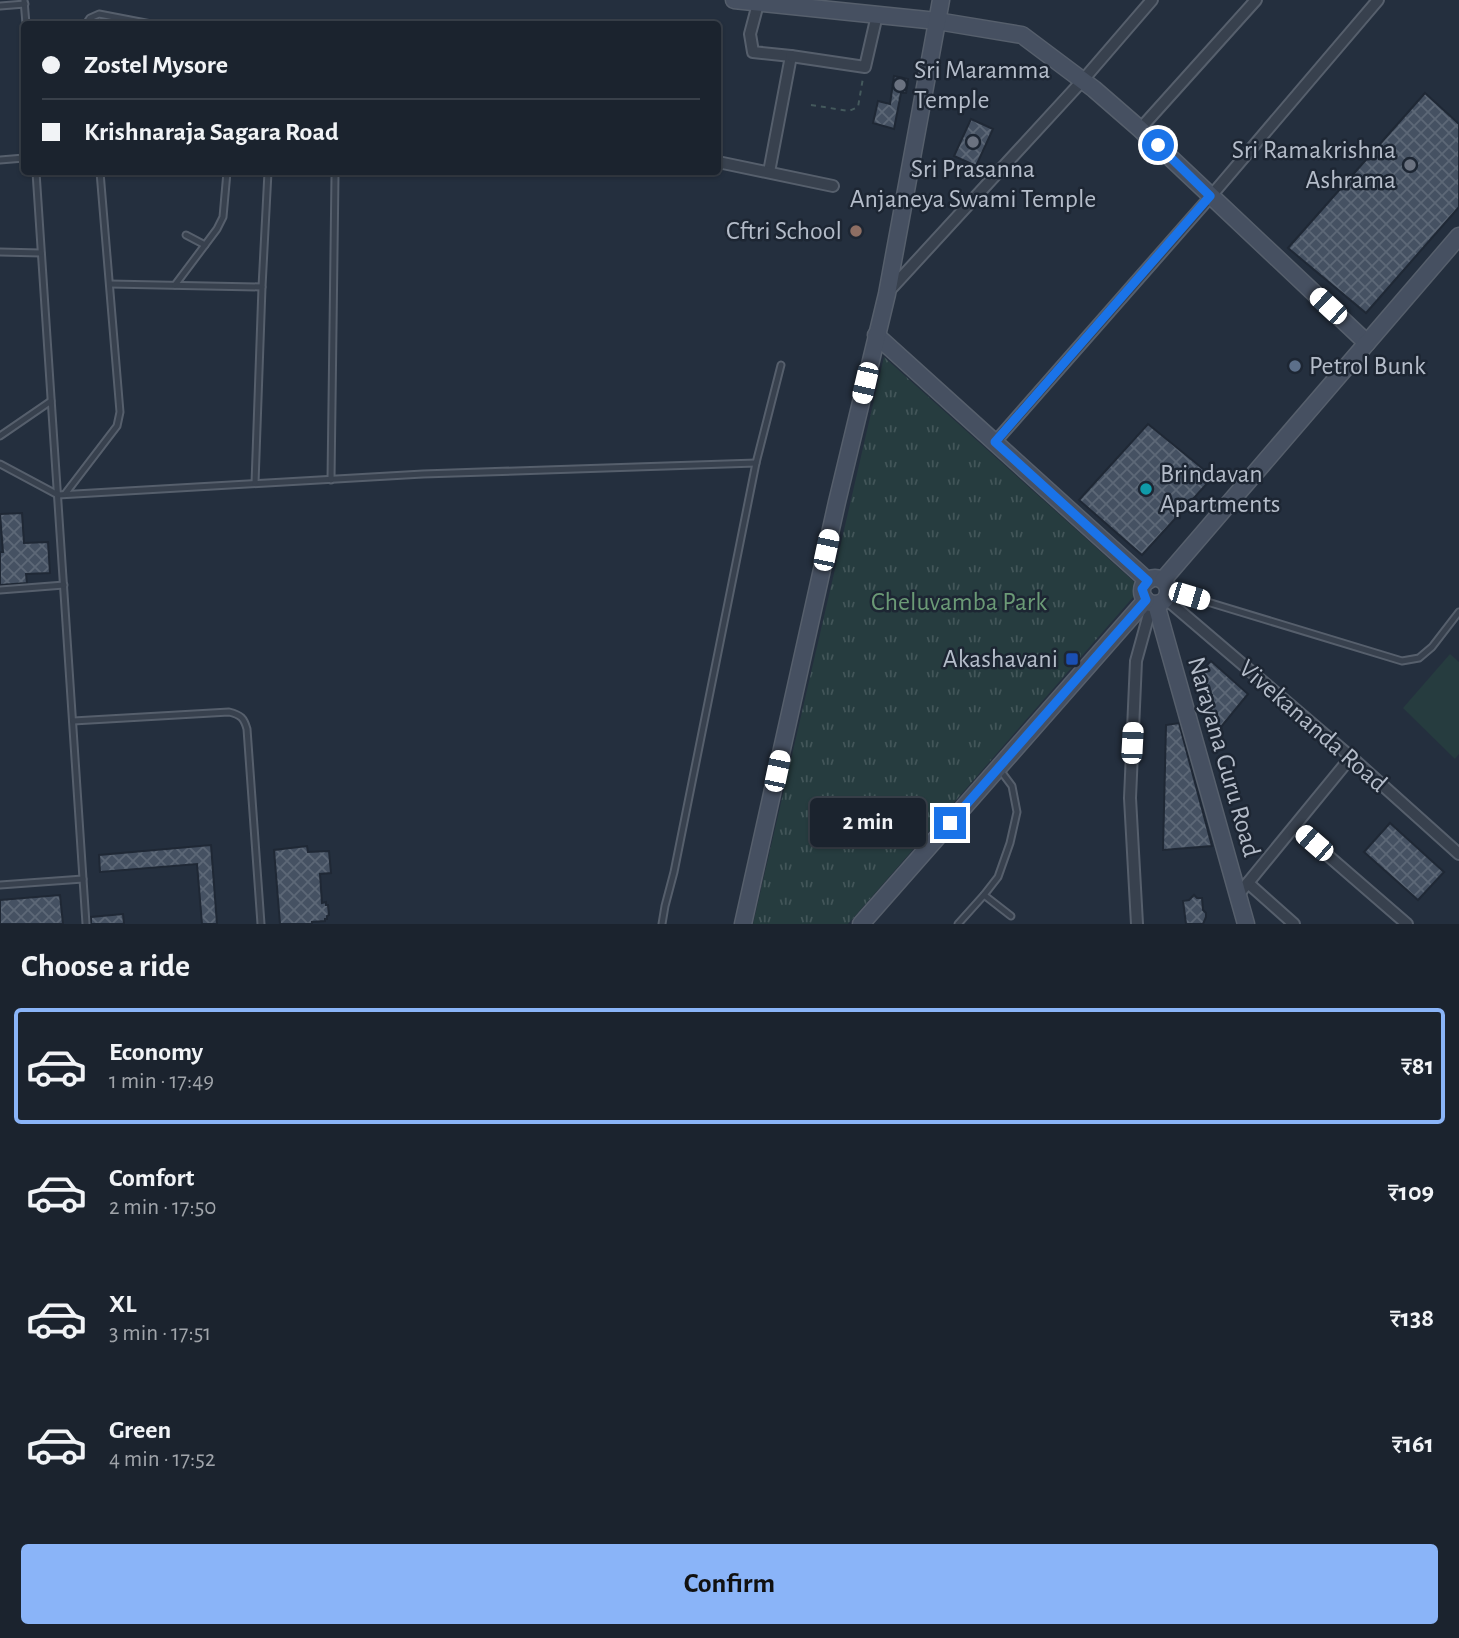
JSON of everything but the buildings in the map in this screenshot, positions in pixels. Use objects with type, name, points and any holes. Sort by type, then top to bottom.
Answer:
[{"type":"street","points":[[734,0],[937,21],[1022,35],[1083,80],[1140,129],[1367,343]]},
{"type":"street","points":[[743,924],[837,502],[887,294],[942,0]]},
{"type":"street","points":[[887,294],[1083,80],[1152,0]]},
{"type":"street","points":[[1140,129],[1256,0]]},
{"type":"street","points":[[995,442],[1378,0]]},
{"type":"street","points":[[759,1],[750,34],[753,52],[865,67],[877,15]]},
{"type":"street","points":[[769,172],[791,56]]},
{"type":"street","points":[[721,163],[833,186]]},
{"type":"street","points":[[861,924],[998,768],[1157,594],[1459,236]]},
{"type":"street","points":[[876,335],[1157,594]]},
{"type":"street","points":[[1137,924],[1130,799],[1135,675],[1136,661],[1157,594]]},
{"type":"street","name":"Vivekananda Road","points":[[1157,594],[1351,757],[1459,854]]},
{"type":"street","name":"Narayana Guru Road","points":[[1157,594],[1243,889],[1246,924]]},
{"type":"street","points":[[1294,924],[1243,889],[1351,757]]},
{"type":"street","points":[[1295,827],[1407,924]]},
{"type":"lane","points":[[0,6],[24,2],[26,21]]},
{"type":"lane","points":[[88,21],[99,14],[135,21]]},
{"type":"lane","points":[[0,160],[21,158]]},
{"type":"lane","points":[[36,175],[51,401],[61,494],[64,586],[86,924]]},
{"type":"lane","points":[[61,494],[117,426],[120,412],[100,175]]},
{"type":"lane","points":[[175,285],[223,217],[227,175]]},
{"type":"lane","points":[[255,484],[268,175]]},
{"type":"lane","points":[[331,480],[334,175]]},
{"type":"lane","points":[[186,236],[205,245]]},
{"type":"lane","points":[[0,252],[41,253]]},
{"type":"lane","points":[[110,284],[262,287]]},
{"type":"lane","points":[[662,924],[756,463],[781,365]]},
{"type":"lane","points":[[0,436],[51,401]]},
{"type":"lane","points":[[0,464],[61,494],[423,474],[756,463]]},
{"type":"lane","points":[[0,590],[64,586]]},
{"type":"lane","points":[[1157,594],[1402,661],[1419,658],[1432,647],[1459,612]]},
{"type":"lane","points":[[73,721],[229,712],[239,714],[245,720],[261,924]]},
{"type":"lane","points":[[958,924],[998,877],[1010,843],[1017,812],[1012,786],[998,768]]},
{"type":"lane","points":[[0,886],[83,879]]},
{"type":"lane","points":[[984,895],[1011,915]]},
{"type":"path","points":[[811,105],[849,111],[858,107],[865,67]]},
{"type":"green space","name":"Cheluvamba Park","points":[[884,357],[1141,588],[848,924],[753,924]]},
{"type":"green space","points":[[1450,654],[1459,662],[1459,754],[1455,759],[1403,708]]},
{"type":"place","name":"Sri Maramma Temple","points":[[900,85]]},
{"type":"place","name":"Sri Prasanna Anjaneya Swami Temple","points":[[973,142]]},
{"type":"place","name":"Sri Ramakrishna Ashrama","points":[[1410,165]]},
{"type":"place","name":"Cftri School","points":[[856,231]]},
{"type":"place","name":"Petrol Bunk","points":[[1295,366]]},
{"type":"place","name":"Brindavan Apartments","points":[[1146,489]]},
{"type":"place","name":"Akashavani","points":[[1072,659]]},
{"type":"route","points":[[950,823],[1146,600],[1142,589],[1148,581],[995,442],[1210,196],[1158,145]]}]
